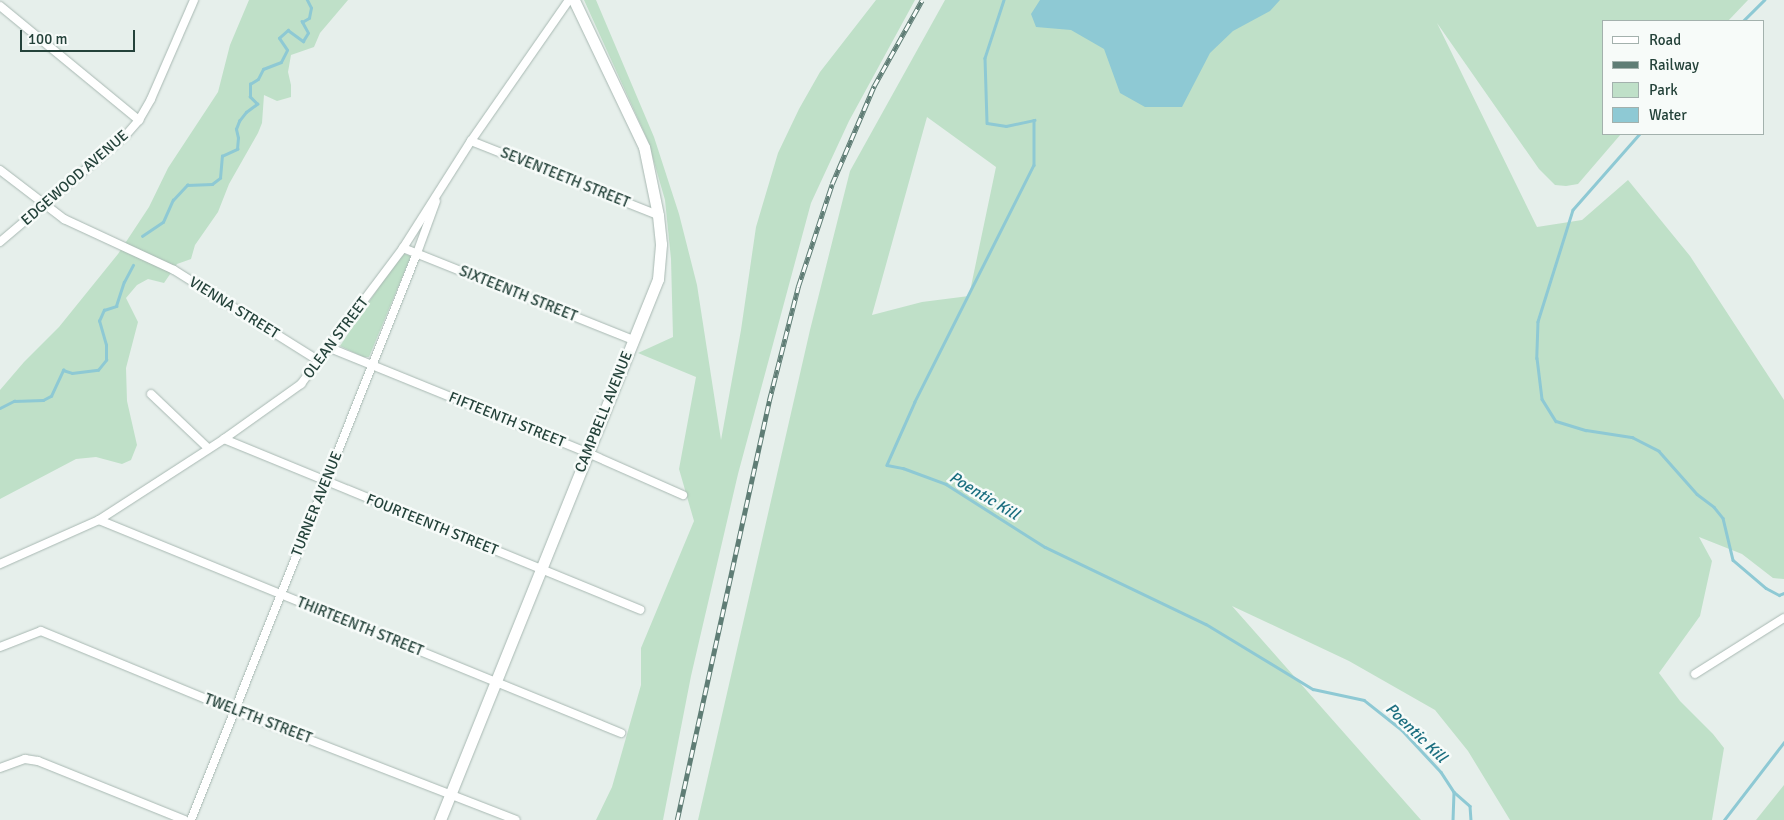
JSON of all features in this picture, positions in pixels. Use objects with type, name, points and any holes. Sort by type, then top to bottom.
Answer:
[{"type":"street","name":"OLEAN STREET","points":[[0,564],[99,520],[224,439],[301,384],[330,348],[403,248],[471,141],[569,0]]},
{"type":"street","name":"CAMPBELL AVENUE","points":[[440,820],[658,279],[661,244],[658,215],[644,147],[574,0]]},
{"type":"street","name":"EDGEWOOD AVENUE","points":[[0,242],[126,135],[139,120],[151,99],[192,1]]},
{"type":"street","points":[[0,6],[139,120]]},
{"type":"street","name":"SEVENTEETH STREET","points":[[471,141],[658,215]]},
{"type":"street","name":"VIENNA STREET","points":[[0,170],[64,219],[174,270],[319,361]]},
{"type":"street","name":"TURNER AVENUE","points":[[191,820],[417,253],[440,188]]},
{"type":"street","name":"SIXTEENTH STREET","points":[[403,248],[633,340]]},
{"type":"street","name":"FIFTEENTH STREET","points":[[330,348],[372,367],[588,452],[683,495]]},
{"type":"street","points":[[151,394],[208,448]]},
{"type":"street","name":"FOURTEENTH STREET","points":[[224,439],[640,610]]},
{"type":"street","name":"THIRTEENTH STREET","points":[[99,520],[621,733]]},
{"type":"street","points":[[1694,674],[1784,618]]},
{"type":"street","name":"TWELFTH STREET","points":[[0,646],[41,631],[235,711],[516,820]]},
{"type":"street","points":[[0,768],[25,759],[38,761],[185,820]]},
{"type":"green space","points":[[249,0],[348,0],[320,33],[314,47],[291,55],[288,72],[291,97],[277,101],[264,95],[262,123],[258,133],[229,184],[218,212],[195,245],[191,259],[177,264],[164,283],[148,279],[137,285],[126,298],[138,322],[126,368],[127,401],[137,445],[131,460],[122,464],[96,457],[76,459],[0,499],[0,390],[24,362],[59,327],[118,254],[149,207],[168,168],[218,92],[230,45]]},
{"type":"green space","points":[[584,0],[596,0],[654,137],[679,214],[697,285],[721,440],[741,330],[756,227],[778,153],[799,109],[820,72],[876,0],[915,0],[849,121],[811,203],[738,474],[691,676],[663,820],[596,820],[612,787],[641,685],[641,648],[694,521],[679,469],[696,377],[638,353],[673,337],[671,259],[665,200],[648,141]]},
{"type":"green space","points":[[945,0],[1748,0],[1729,20],[1602,20],[1602,135],[1620,135],[1578,184],[1566,186],[1555,185],[1539,169],[1437,23],[1537,227],[1582,220],[1628,180],[1690,256],[1784,400],[1784,579],[1773,578],[1742,554],[1699,537],[1712,561],[1700,616],[1659,673],[1680,701],[1713,734],[1724,748],[1712,820],[1510,820],[1468,751],[1435,710],[1349,661],[1232,606],[1421,820],[698,820],[810,330],[850,171]],"holes":[[[927,117],[996,167],[969,296],[922,302],[872,315]]]},
{"type":"green space","points":[[400,255],[411,256],[369,357],[363,357],[340,346]]},
{"type":"green space","points":[[1784,785],[1784,820],[1756,820]]},
{"type":"water","points":[[1040,0],[1280,0],[1270,11],[1233,31],[1210,53],[1182,107],[1145,107],[1120,93],[1104,49],[1071,30],[1036,27],[1031,14]]},
{"type":"waterway","points":[[142,236],[163,222],[173,200],[187,185],[212,184],[220,178],[222,156],[237,149],[238,138],[236,129],[239,121],[246,112],[257,104],[250,97],[250,84],[258,79],[263,69],[281,62],[287,50],[279,38],[288,30],[303,41],[308,33],[302,22],[309,18],[311,8],[307,0]]},
{"type":"waterway","name":"Poentic Kill","points":[[1004,0],[985,58],[987,123],[1006,126],[1034,120],[1034,165],[915,402],[887,465],[903,468],[946,484],[1045,547],[1206,624],[1313,689],[1364,700],[1402,730],[1441,772],[1454,792],[1453,820]]},
{"type":"waterway","points":[[1744,20],[1764,0]]},
{"type":"waterway","points":[[1639,135],[1573,210],[1538,322],[1537,358],[1542,399],[1556,421],[1586,430],[1632,437],[1659,451],[1697,494],[1714,507],[1723,518],[1733,560],[1766,588],[1779,595],[1784,593]]},
{"type":"waterway","points":[[0,408],[14,401],[43,400],[51,396],[63,370],[72,373],[98,370],[106,360],[106,345],[99,321],[104,310],[116,306],[124,282],[133,265]]},
{"type":"waterway","points":[[1724,820],[1784,742]]},
{"type":"waterway","points":[[1454,792],[1470,806],[1471,820]]},
{"type":"railway","points":[[677,820],[769,401],[798,287],[832,184],[874,86],[922,0]]}]
